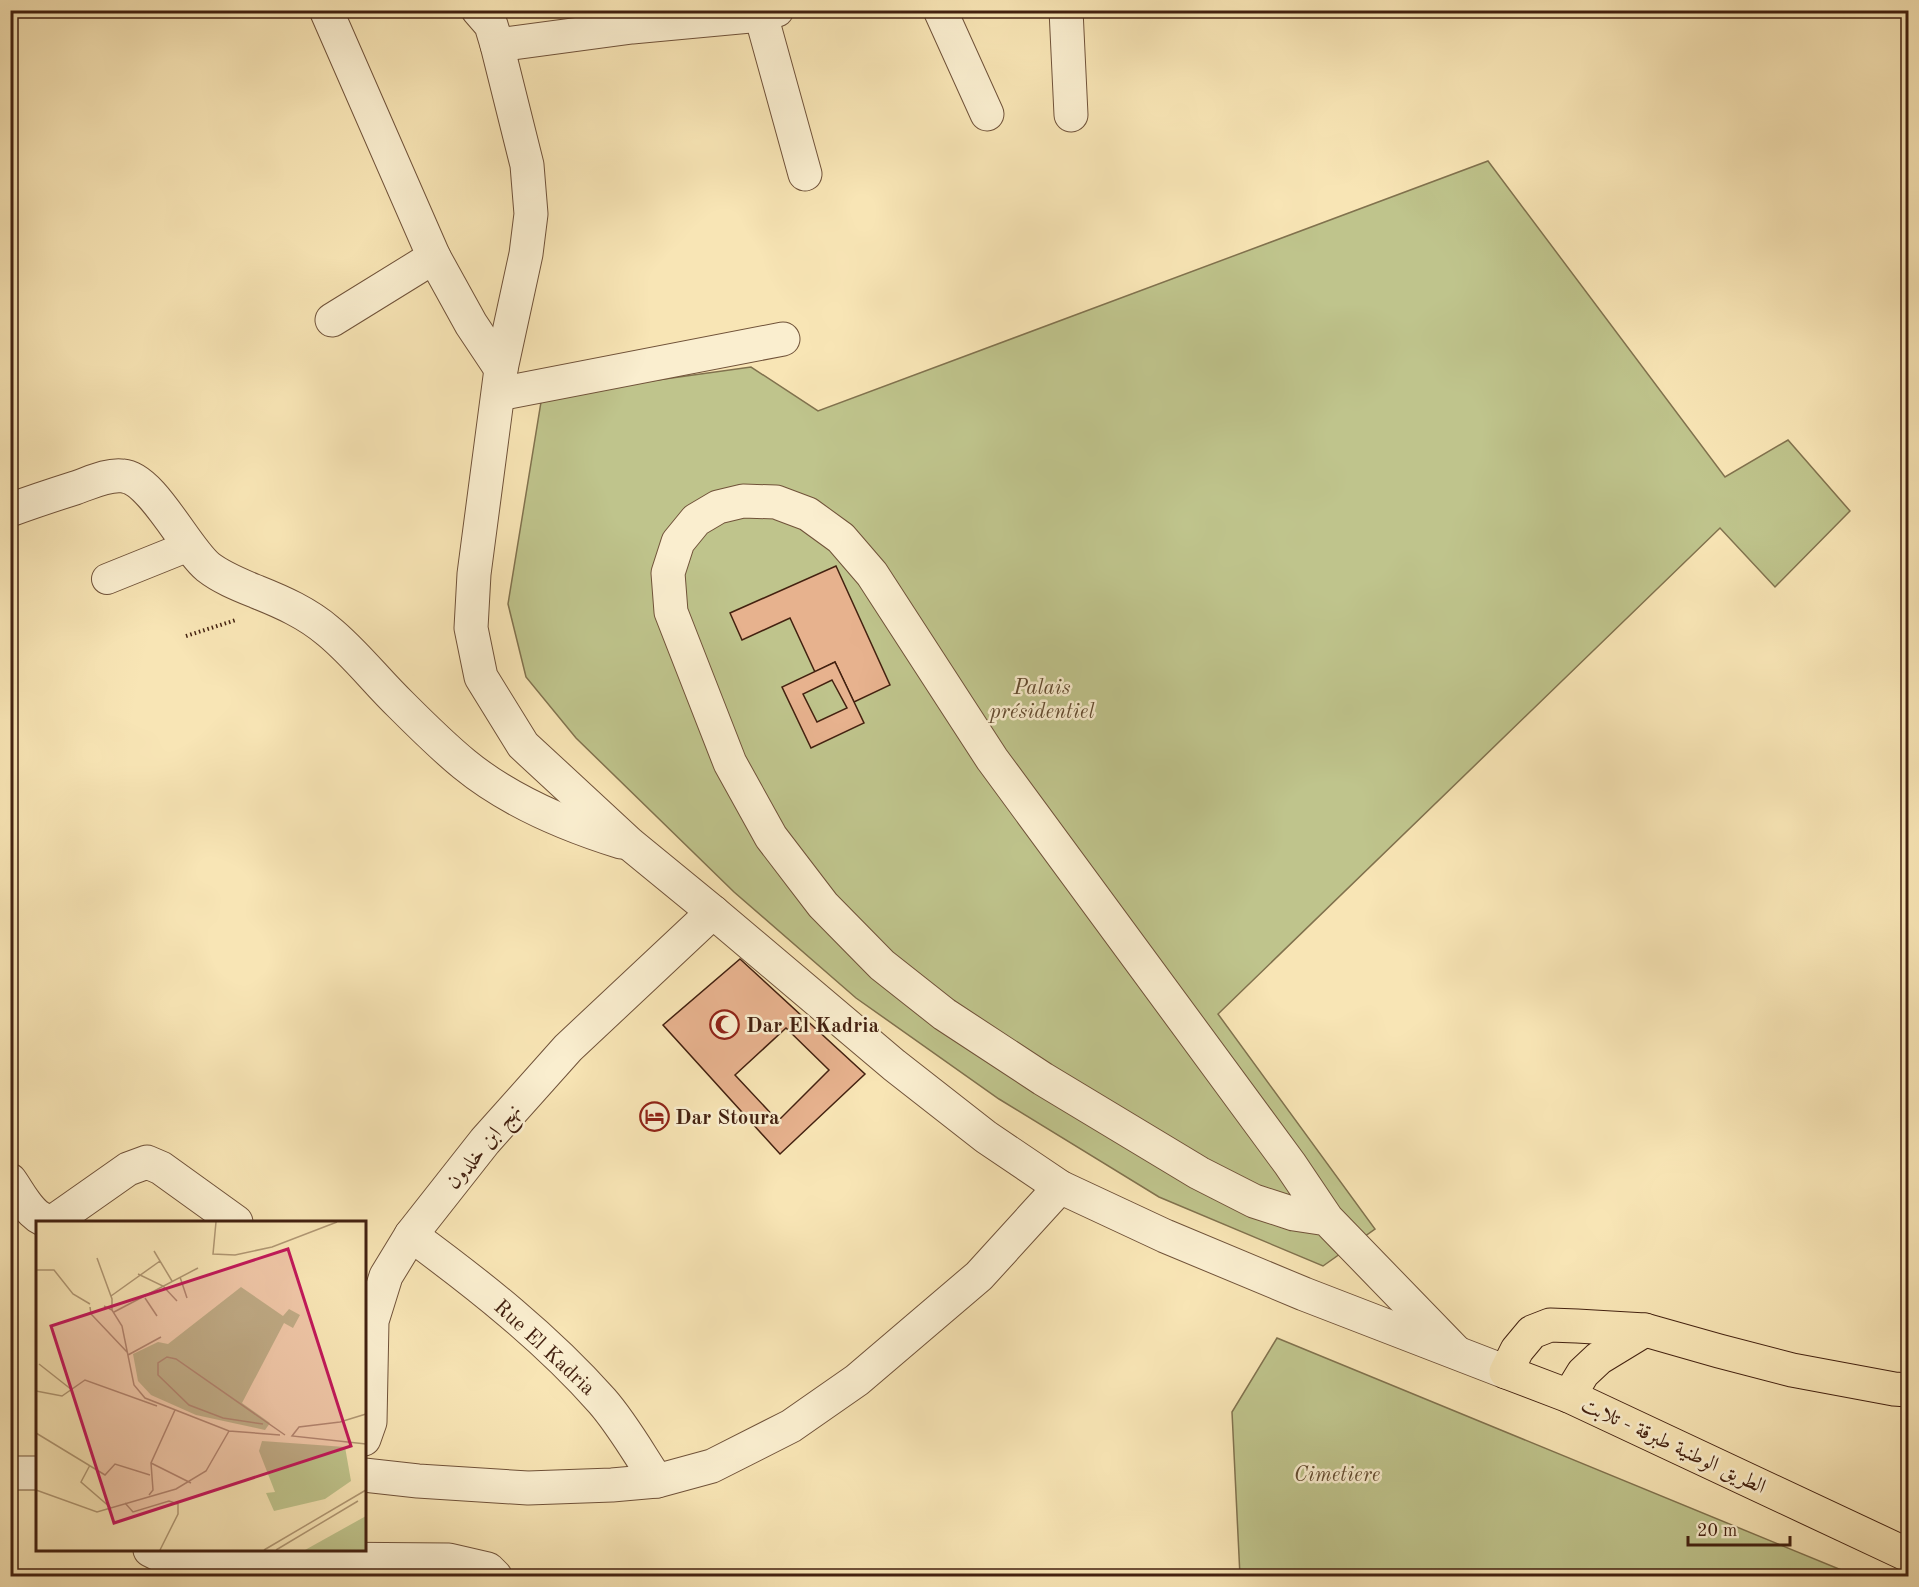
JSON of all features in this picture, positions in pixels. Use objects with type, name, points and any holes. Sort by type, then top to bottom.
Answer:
[{"type":"main road","points":[[1506,1372],[1517,1350],[1532,1332],[1550,1325],[1645,1330],[1792,1370],[1908,1390]]},
{"type":"main road","name":"الطريق الوطنية طبرقة - تلابت","points":[[1569,1396],[1583,1373],[1599,1358],[1645,1330]]},
{"type":"main road","name":"الطريق الوطنية طبرقة - تلابت","points":[[1506,1372],[1569,1396],[1908,1555]]},
{"type":"street","points":[[326,10],[434,257],[500,382]]},
{"type":"street","points":[[939,10],[987,114]]},
{"type":"street","points":[[1066,10],[1071,115]]},
{"type":"street","points":[[805,174],[769,13],[632,27],[492,23],[526,165],[531,214],[526,254],[500,382],[474,574],[471,628],[481,677],[523,745],[630,844],[894,1065],[986,1137],[1060,1187],[1176,1241],[1304,1294],[1506,1372]]},
{"type":"street","points":[[332,320],[434,257]]},
{"type":"street","points":[[500,382],[783,339]]},
{"type":"street","points":[[10,510],[108,477],[125,476],[137,481],[153,497],[189,546],[207,566],[218,574],[311,618],[353,654],[400,704],[464,764],[499,789],[551,816],[592,833],[630,844]]},
{"type":"street","points":[[1327,1219],[1294,1214],[1254,1201],[1198,1173],[1043,1079],[944,1014],[882,965],[823,905],[771,837],[730,763],[671,612],[668,573],[678,542],[696,520],[718,507],[743,501],[776,502],[808,514],[841,538],[872,574],[992,759],[1290,1164],[1327,1219],[1456,1352]]},
{"type":"street","points":[[107,579],[189,546]]},
{"type":"street","name":"نهج ابن خلدون","points":[[366,1433],[370,1422],[368,1318],[386,1276],[411,1235],[485,1141],[568,1048],[713,912]]},
{"type":"street","points":[[10,1180],[34,1213],[42,1220],[54,1221],[128,1169],[147,1162],[161,1168],[235,1221]]},
{"type":"street","points":[[366,1476],[528,1488],[657,1481],[712,1466],[791,1426],[857,1380],[979,1276],[1060,1187]]},
{"type":"street","name":"Rue El Kadria","points":[[411,1235],[515,1315],[575,1373],[604,1403],[657,1481]]},
{"type":"street","points":[[11,1473],[36,1473]]},
{"type":"street","points":[[152,1551],[174,1558],[449,1560],[488,1569],[495,1576]]},
{"type":"green space","name":"Palais présidentiel","points":[[1488,161],[1725,477],[1788,440],[1850,511],[1775,587],[1720,528],[1218,1014],[1375,1229],[1323,1266],[1159,1197],[999,1099],[856,998],[734,892],[576,738],[526,677],[508,604],[542,396],[751,367],[818,411]]},
{"type":"green space","name":"Cimetiere","points":[[1277,1338],[1856,1576],[1240,1576],[1232,1412]]},
{"type":"building","points":[[836,566],[890,685],[854,702],[835,662],[815,672],[790,618],[742,640],[730,613]]},
{"type":"building","points":[[835,662],[864,723],[811,748],[782,687]],"holes":[[[832,680],[847,708],[817,722],[803,694]]]},
{"type":"building","points":[[740,959],[865,1074],[780,1154],[663,1025]],"holes":[[[786,1028],[829,1070],[778,1121],[735,1075]]]},
{"type":"place","name":"Dar El Kadria","points":[[725,1025]]},
{"type":"place","name":"Dar Stoura","points":[[654,1117]]}]
